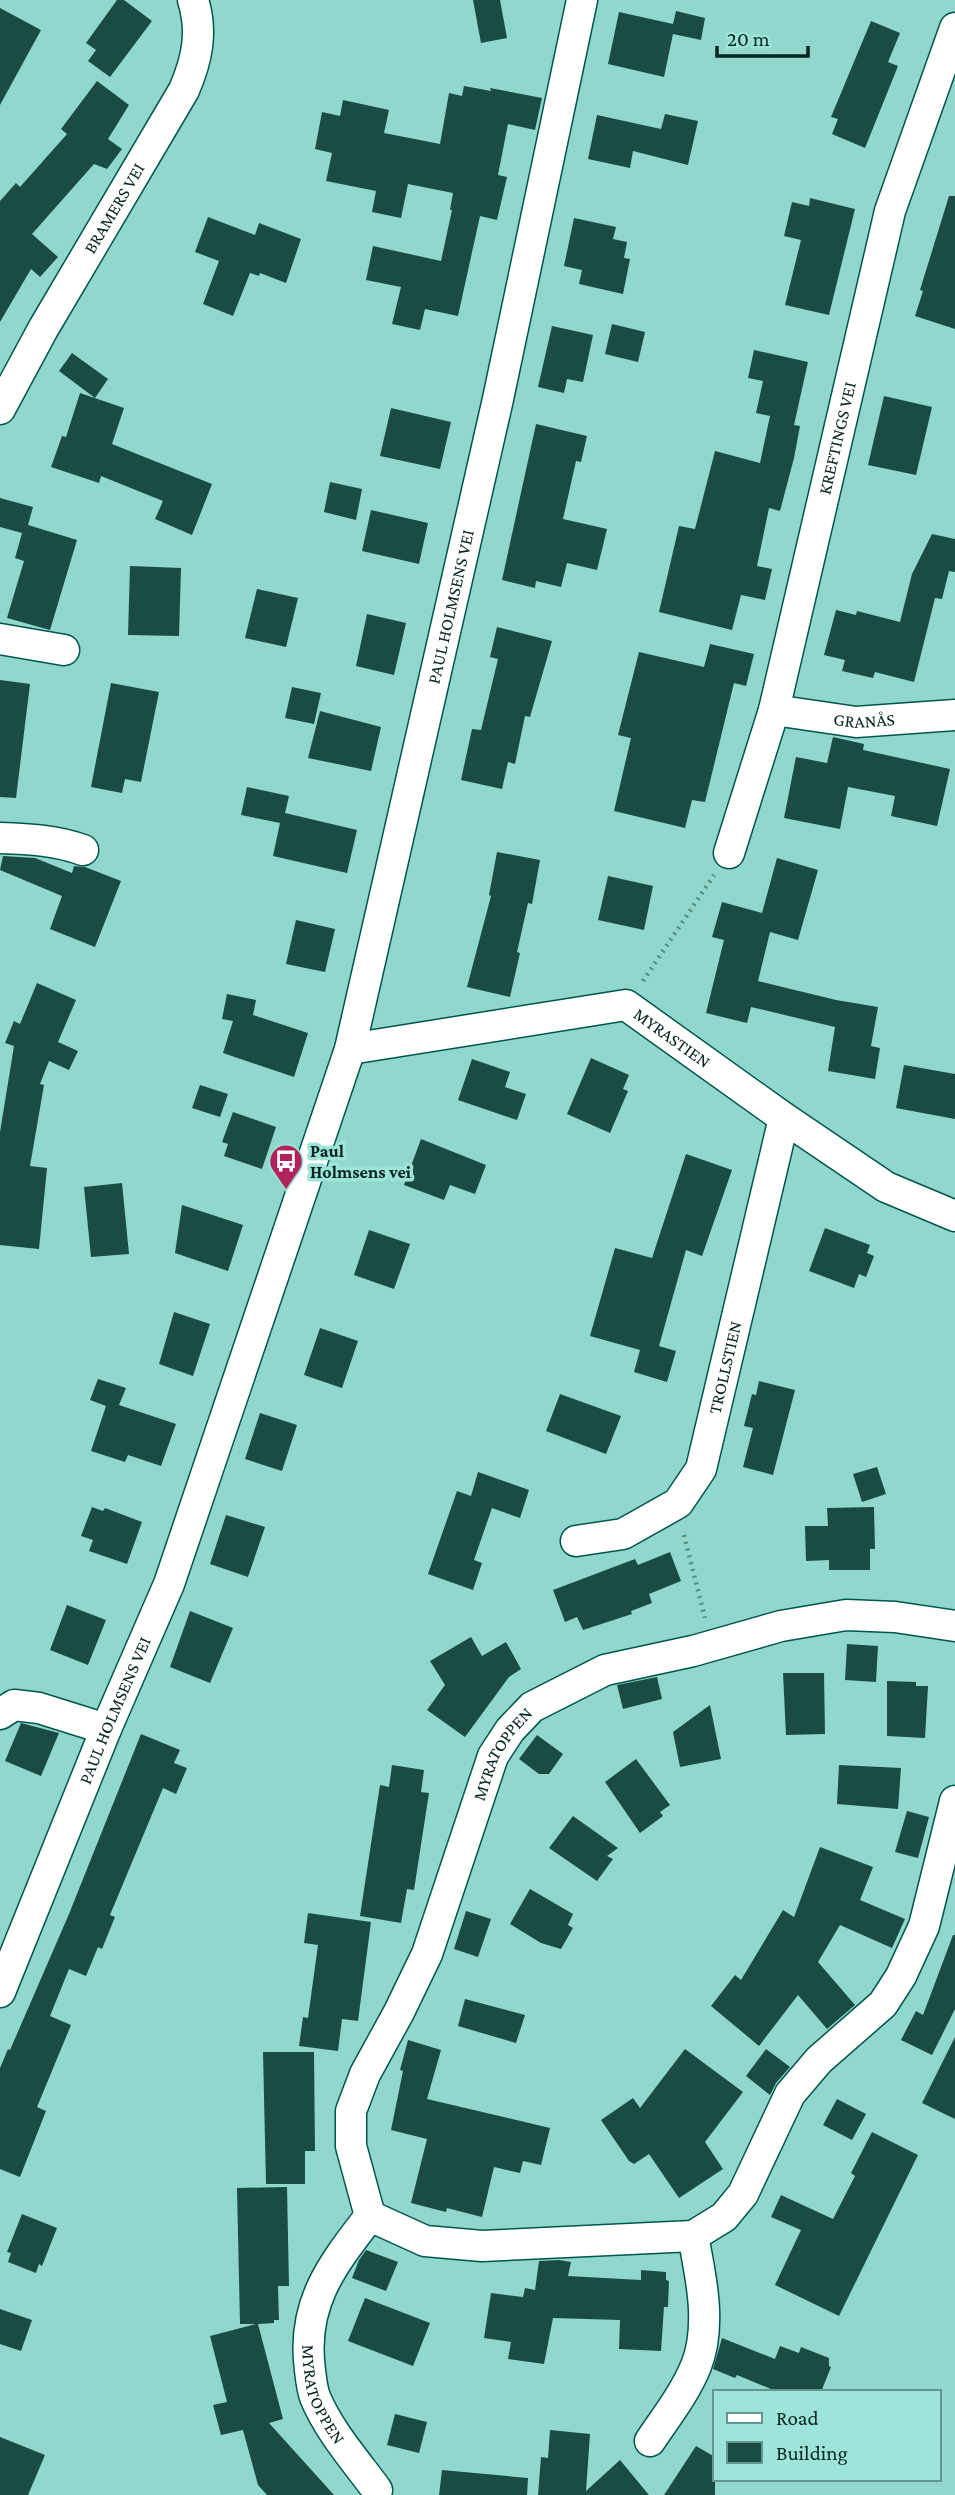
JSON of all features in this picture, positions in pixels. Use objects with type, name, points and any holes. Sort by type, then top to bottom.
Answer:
[{"type":"street","name":"BRAMERS VEI","points":[[0,409],[43,329],[184,90],[198,48],[194,0]]},
{"type":"street","name":"PAUL HOLMSENS VEI","points":[[0,1992],[106,1729],[169,1584],[350,1049],[492,426],[582,0]]},
{"type":"street","name":"KREFTINGS VEI","points":[[729,853],[774,710],[890,211],[955,28]]},
{"type":"street","points":[[0,639],[64,650]]},
{"type":"street","name":"GRANÅS","points":[[774,710],[856,722],[953,708]]},
{"type":"street","points":[[0,838],[41,839],[61,842],[83,850]]},
{"type":"street","name":"MYRASTIEN","points":[[350,1049],[626,1005],[886,1187],[955,1216]]},
{"type":"street","name":"TROLLSTIEN","points":[[576,1541],[623,1534],[678,1503],[701,1469],[784,1118]]},
{"type":"street","name":"MYRATOPPEN","points":[[377,2490],[330,2427],[314,2394],[308,2352],[313,2306],[335,2261],[370,2216],[351,2147],[351,2111],[365,2074],[400,2012],[427,1954],[492,1756],[510,1730],[532,1707],[605,1670],[781,1626],[846,1615],[895,1617],[955,1626]]},
{"type":"street","points":[[0,1714],[14,1705],[39,1708],[106,1729]]},
{"type":"street","points":[[370,2216],[425,2241],[482,2246],[693,2236],[724,2217],[743,2194],[790,2094],[819,2060],[883,2004],[901,1976],[924,1927],[955,1801]]},
{"type":"street","points":[[650,2441],[682,2395],[697,2364],[704,2319],[693,2236]]},
{"type":"path","points":[[626,1005],[729,853]]},
{"type":"path","points":[[678,1503],[687,1551],[712,1645]]},
{"type":"building","points":[[117,0],[124,0],[152,21],[110,77],[88,61],[96,50],[86,43]]},
{"type":"building","points":[[473,0],[500,0],[507,38],[481,43]]},
{"type":"building","points":[[0,8],[41,30],[0,105]]},
{"type":"building","points":[[676,11],[705,18],[701,40],[673,34],[664,77],[608,64],[619,12],[673,24]]},
{"type":"building","points":[[871,21],[900,33],[888,62],[898,66],[865,148],[832,134],[838,119],[831,117]]},
{"type":"building","points":[[97,81],[129,105],[108,139],[122,149],[107,169],[94,164],[32,234],[58,257],[40,277],[31,269],[0,322],[0,201],[16,183],[20,187],[67,134],[61,129]]},
{"type":"building","points":[[464,86],[542,98],[535,130],[508,124],[498,175],[507,177],[497,220],[480,216],[458,316],[425,309],[420,330],[392,324],[401,287],[366,280],[373,246],[441,261],[453,193],[408,184],[401,218],[372,212],[376,191],[326,181],[332,153],[315,149],[322,112],[340,116],[343,100],[389,110],[384,133],[440,144],[449,93],[462,96]]},
{"type":"building","points":[[665,114],[698,121],[688,165],[633,151],[630,168],[588,159],[597,115],[661,129]]},
{"type":"building","points":[[949,196],[955,196],[955,329],[915,316],[923,291],[920,290]]},
{"type":"building","points":[[810,198],[855,209],[829,315],[785,305],[801,240],[784,236],[792,202],[809,206]]},
{"type":"building","points":[[208,217],[255,235],[259,223],[301,239],[286,283],[260,273],[259,276],[250,273],[233,316],[203,304],[219,261],[195,252]]},
{"type":"building","points":[[574,218],[616,227],[613,239],[627,242],[624,258],[630,259],[623,294],[579,284],[582,270],[564,266]]},
{"type":"building","points":[[612,324],[645,332],[638,362],[605,354]]},
{"type":"building","points":[[552,326],[593,335],[583,382],[567,379],[564,393],[538,387]]},
{"type":"building","points":[[754,350],[808,362],[794,425],[800,426],[794,458],[780,511],[769,508],[757,566],[772,569],[765,600],[741,595],[732,630],[659,612],[679,526],[695,529],[715,451],[760,463],[770,416],[756,413],[763,381],[748,378]]},
{"type":"building","points":[[72,353],[108,379],[95,398],[59,371]]},
{"type":"building","points":[[80,393],[124,408],[112,444],[212,484],[192,535],[155,519],[163,501],[101,476],[99,483],[51,467],[62,436],[66,437]]},
{"type":"building","points":[[884,396],[932,407],[916,475],[868,465]]},
{"type":"building","points":[[391,408],[451,422],[440,469],[380,456]]},
{"type":"building","points":[[536,424],[587,436],[581,462],[576,461],[563,519],[607,529],[597,570],[567,563],[561,587],[536,581],[535,588],[502,580]]},
{"type":"building","points":[[330,482],[362,489],[356,520],[324,512]]},
{"type":"building","points":[[0,498],[33,507],[28,525],[77,540],[50,630],[7,618],[24,561],[15,558],[22,533],[0,527]]},
{"type":"building","points":[[371,510],[428,523],[419,564],[362,551]]},
{"type":"building","points":[[932,534],[955,539],[955,572],[949,571],[942,599],[935,598],[914,682],[875,672],[873,678],[842,671],[845,660],[824,655],[836,610],[856,615],[857,611],[900,622],[912,574]]},
{"type":"building","points":[[130,566],[181,568],[179,636],[128,635]]},
{"type":"building","points":[[257,589],[298,598],[286,647],[245,638]]},
{"type":"building","points":[[367,614],[406,623],[394,675],[356,666]]},
{"type":"building","points":[[497,627],[552,641],[530,717],[525,716],[515,764],[508,762],[502,789],[461,780],[472,729],[481,730],[498,659],[490,657]]},
{"type":"building","points":[[710,644],[754,654],[746,686],[734,683],[705,802],[692,800],[685,828],[614,811],[631,738],[618,735],[639,652],[704,667]]},
{"type":"building","points":[[0,680],[30,684],[16,798],[0,797]]},
{"type":"building","points":[[111,683],[159,692],[141,782],[125,779],[122,793],[91,787]]},
{"type":"building","points":[[292,687],[321,693],[314,724],[285,718]]},
{"type":"building","points":[[320,711],[381,727],[371,771],[308,758]]},
{"type":"building","points":[[833,737],[864,744],[863,750],[950,769],[937,826],[891,816],[895,796],[848,787],[840,829],[784,818],[796,757],[827,763]]},
{"type":"building","points":[[247,787],[289,796],[285,813],[357,830],[347,873],[273,856],[280,823],[241,815]]},
{"type":"building","points":[[497,852],[540,860],[532,904],[528,903],[517,952],[520,953],[510,997],[467,987],[491,896],[489,895]]},
{"type":"building","points":[[3,856],[35,858],[72,873],[74,866],[85,867],[121,881],[95,947],[50,929],[62,896],[0,870]]},
{"type":"building","points":[[777,858],[818,870],[798,940],[770,932],[758,981],[878,1007],[871,1046],[880,1048],[875,1079],[828,1071],[835,1027],[751,1007],[747,1023],[706,1013],[724,940],[712,937],[722,902],[762,913]]},
{"type":"building","points":[[608,876],[653,886],[644,930],[598,920]]},
{"type":"building","points":[[296,920],[335,929],[325,972],[286,964]]},
{"type":"building","points":[[37,983],[76,1000],[58,1042],[78,1051],[69,1070],[49,1061],[40,1084],[44,1085],[30,1166],[47,1168],[39,1249],[0,1245],[0,1132],[14,1046],[5,1043],[14,1021],[20,1024]]},
{"type":"building","points":[[227,994],[256,1000],[253,1015],[308,1033],[294,1077],[223,1053],[233,1021],[222,1019]]},
{"type":"building","points":[[591,1058],[629,1075],[623,1089],[628,1091],[610,1133],[567,1114]]},
{"type":"building","points":[[472,1059],[510,1072],[505,1087],[526,1094],[517,1120],[458,1100]]},
{"type":"building","points":[[904,1065],[955,1074],[955,1119],[896,1108]]},
{"type":"building","points":[[200,1085],[228,1094],[220,1117],[192,1108]]},
{"type":"building","points":[[233,1112],[276,1127],[262,1169],[224,1156],[228,1144],[222,1142]]},
{"type":"building","points":[[421,1139],[486,1165],[475,1194],[450,1185],[444,1200],[404,1185]]},
{"type":"building","points":[[686,1154],[732,1170],[702,1256],[686,1250],[659,1346],[676,1351],[667,1382],[634,1372],[640,1350],[590,1336],[615,1248],[652,1258]]},
{"type":"building","points":[[122,1183],[129,1254],[91,1257],[84,1187]]},
{"type":"building","points":[[182,1205],[243,1225],[228,1271],[175,1253]]},
{"type":"building","points":[[825,1228],[870,1245],[867,1253],[874,1256],[866,1277],[859,1274],[854,1288],[809,1271]]},
{"type":"building","points":[[369,1230],[410,1244],[394,1289],[354,1275]]},
{"type":"building","points":[[174,1312],[210,1324],[193,1376],[159,1364]]},
{"type":"building","points":[[320,1328],[358,1341],[342,1388],[304,1375]]},
{"type":"building","points":[[98,1379],[126,1388],[119,1405],[176,1424],[161,1466],[128,1455],[125,1462],[91,1451],[106,1406],[90,1400]]},
{"type":"building","points":[[759,1381],[795,1390],[773,1475],[743,1467],[753,1428],[744,1426],[752,1394],[756,1395]]},
{"type":"building","points":[[560,1394],[621,1416],[606,1454],[546,1431]]},
{"type":"building","points":[[260,1413],[297,1425],[282,1471],[245,1459]]},
{"type":"building","points":[[877,1467],[886,1494],[862,1502],[853,1474]]},
{"type":"building","points":[[478,1472],[529,1490],[520,1518],[492,1508],[474,1560],[482,1563],[473,1590],[428,1574],[457,1491],[471,1496]]},
{"type":"building","points":[[92,1507],[103,1511],[105,1508],[142,1522],[127,1564],[89,1551],[93,1540],[81,1536]]},
{"type":"building","points":[[874,1507],[875,1549],[870,1549],[870,1570],[829,1570],[829,1560],[806,1561],[805,1526],[828,1526],[827,1508]]},
{"type":"building","points":[[226,1515],[265,1527],[248,1577],[210,1564]]},
{"type":"building","points":[[670,1552],[681,1581],[649,1594],[652,1603],[631,1611],[632,1614],[583,1630],[577,1617],[565,1622],[553,1590],[635,1559],[638,1565]]},
{"type":"building","points":[[67,1605],[106,1620],[88,1665],[50,1650]]},
{"type":"building","points":[[190,1611],[233,1628],[210,1683],[170,1667]]},
{"type":"building","points":[[471,1637],[482,1656],[506,1642],[521,1669],[509,1677],[465,1737],[427,1710],[445,1685],[430,1661]]},
{"type":"building","points":[[847,1644],[878,1646],[876,1682],[845,1680]]},
{"type":"building","points":[[783,1673],[824,1673],[825,1734],[786,1735]]},
{"type":"building","points":[[657,1677],[662,1699],[623,1709],[617,1685]]},
{"type":"building","points":[[887,1681],[916,1682],[916,1686],[928,1686],[925,1738],[887,1736]]},
{"type":"building","points":[[710,1705],[721,1759],[680,1767],[673,1732]]},
{"type":"building","points":[[21,1723],[59,1733],[41,1776],[5,1761]]},
{"type":"building","points":[[141,1734],[180,1750],[174,1763],[187,1768],[176,1794],[163,1788],[110,1915],[115,1917],[102,1949],[98,1947],[86,1976],[69,1969],[50,2016],[71,2025],[37,2107],[46,2111],[20,2177],[0,2169],[0,2068],[69,1914]]},
{"type":"building","points":[[537,1735],[563,1754],[549,1774],[539,1774],[519,1759]]},
{"type":"building","points":[[636,1759],[670,1805],[660,1812],[663,1816],[640,1833],[605,1782]]},
{"type":"building","points":[[392,1765],[424,1770],[421,1792],[429,1793],[414,1890],[407,1889],[401,1923],[360,1916],[380,1785],[389,1787]]},
{"type":"building","points":[[839,1765],[901,1768],[898,1809],[837,1804]]},
{"type":"building","points":[[907,1811],[929,1817],[918,1858],[895,1852]]},
{"type":"building","points":[[573,1816],[618,1848],[607,1856],[613,1859],[597,1881],[549,1848]]},
{"type":"building","points":[[820,1847],[873,1867],[860,1900],[905,1919],[892,1948],[840,1925],[818,1962],[855,2005],[827,2029],[798,1995],[759,2046],[711,2006],[735,1975],[741,1980],[783,1910],[794,1917]]},
{"type":"building","points":[[530,1889],[573,1914],[568,1925],[573,1928],[561,1949],[541,1943],[510,1924]]},
{"type":"building","points":[[466,1911],[491,1919],[478,1957],[454,1949]]},
{"type":"building","points":[[308,1913],[371,1922],[358,2021],[342,2019],[338,2051],[299,2046],[303,2017],[308,2018],[318,1945],[304,1943]]},
{"type":"building","points":[[953,1935],[955,2009],[932,2055],[901,2040],[916,2011],[923,2015]]},
{"type":"building","points":[[465,1999],[525,2015],[516,2043],[458,2026]]},
{"type":"building","points":[[955,2037],[955,2119],[922,2103]]},
{"type":"building","points":[[408,2040],[441,2050],[427,2099],[550,2128],[541,2165],[523,2161],[520,2173],[494,2167],[482,2217],[411,2203],[427,2139],[391,2130],[403,2071],[400,2070]]},
{"type":"building","points":[[685,2049],[743,2092],[705,2142],[723,2169],[679,2198],[649,2154],[634,2164],[629,2161],[601,2120],[633,2098],[640,2108]]},
{"type":"building","points":[[766,2049],[790,2067],[770,2095],[746,2076]]},
{"type":"building","points":[[263,2052],[314,2052],[315,2151],[305,2151],[305,2184],[266,2184]]},
{"type":"building","points":[[837,2099],[866,2114],[852,2140],[823,2125]]},
{"type":"building","points":[[872,2132],[918,2155],[839,2316],[775,2285],[801,2230],[771,2217],[781,2195],[833,2219],[855,2176],[851,2173]]},
{"type":"building","points":[[287,2187],[289,2286],[278,2286],[279,2320],[258,2324],[283,2419],[269,2423],[334,2495],[267,2495],[258,2485],[243,2430],[221,2435],[213,2405],[227,2402],[210,2336],[256,2324],[240,2324],[237,2188]]},
{"type":"building","points":[[22,2214],[57,2228],[42,2266],[39,2264],[36,2273],[8,2262],[11,2253],[7,2252]]},
{"type":"building","points":[[366,2250],[398,2262],[386,2291],[352,2278]]},
{"type":"building","points":[[539,2261],[571,2262],[568,2276],[641,2280],[641,2270],[666,2272],[666,2280],[669,2281],[668,2307],[664,2307],[661,2351],[619,2349],[620,2320],[553,2318],[544,2364],[508,2359],[511,2342],[484,2338],[491,2293],[523,2297],[525,2288],[535,2290]]},
{"type":"building","points":[[365,2298],[430,2323],[413,2366],[348,2341]]},
{"type":"building","points":[[0,2309],[32,2320],[21,2351],[0,2344]]},
{"type":"building","points":[[722,2338],[775,2359],[780,2346],[799,2353],[801,2347],[829,2358],[831,2367],[822,2390],[773,2390],[737,2375],[735,2378],[713,2369]]},
{"type":"building","points":[[395,2414],[427,2422],[419,2453],[387,2445]]},
{"type":"building","points":[[550,2430],[590,2434],[586,2491],[620,2460],[649,2495],[538,2495],[541,2457],[548,2458]]},
{"type":"building","points":[[0,2437],[45,2455],[28,2495],[0,2495]]},
{"type":"building","points":[[696,2446],[713,2456],[715,2495],[664,2495]]},
{"type":"building","points":[[442,2470],[528,2478],[527,2495],[439,2495]]},
{"type":"place","name":"Paul Holmsens vei","points":[[286,1191]]}]
